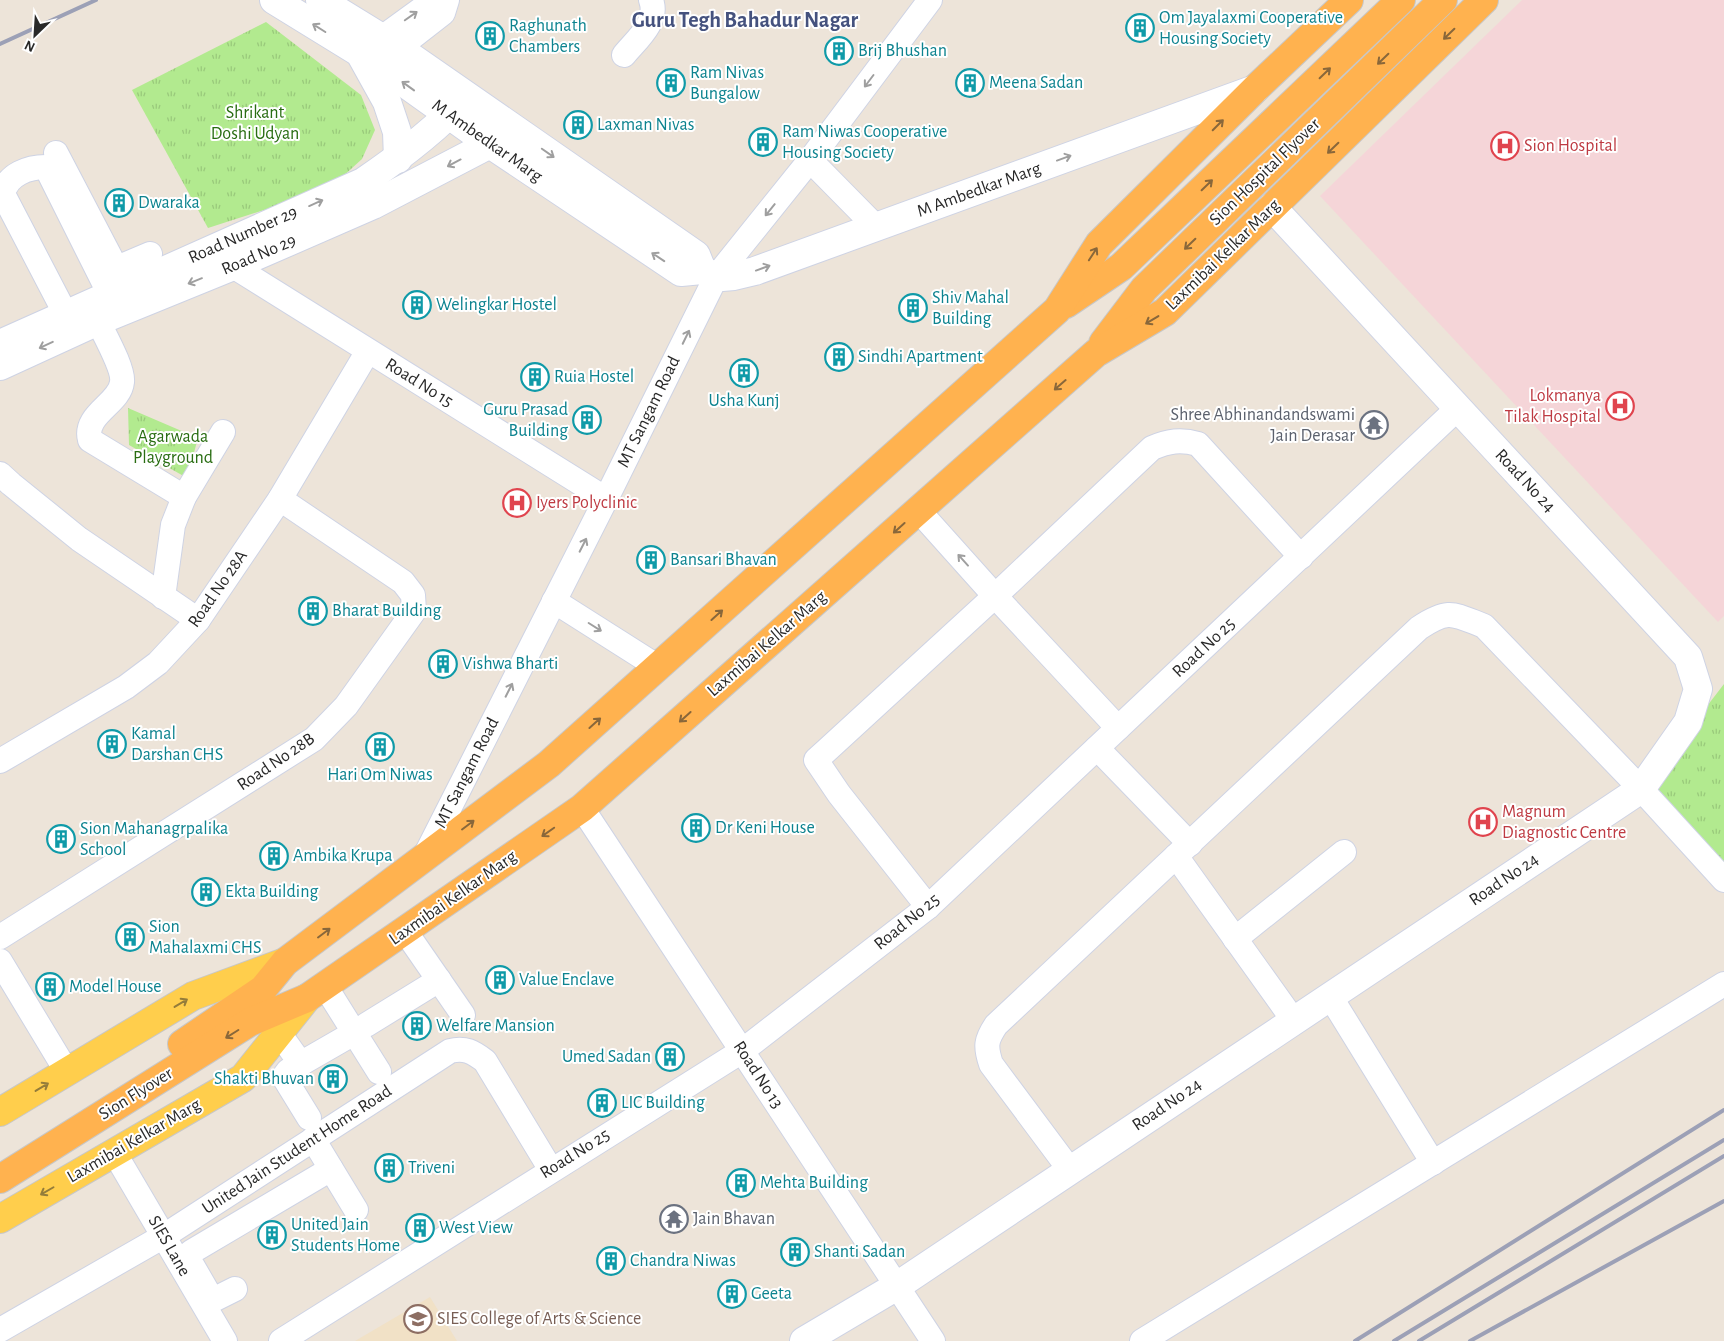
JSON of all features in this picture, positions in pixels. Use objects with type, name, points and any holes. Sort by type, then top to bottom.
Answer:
[{"type":"highway","points":[[272,1011],[290,959],[549,764],[1057,310],[1099,244],[1255,88],[1349,0]]},
{"type":"highway","name":"Sion Hospital Flyover","points":[[1057,310],[1121,266],[1401,0]]},
{"type":"highway","name":"Sion Hospital Flyover","points":[[1096,353],[1144,289],[1443,0]]},
{"type":"highway","name":"Laxmibai Kelkar Marg","points":[[272,1011],[322,988],[582,808],[1096,353],[1165,312],[1484,0]]},
{"type":"highway","points":[[290,959],[322,988]]},
{"type":"highway","name":"Sion Flyover","points":[[0,1160],[79,1114],[272,1011]]},
{"type":"highway","name":"Sion Flyover","points":[[0,1179],[250,1022],[272,1011]]},
{"type":"main road","name":"M Ambedkar Marg","points":[[274,0],[380,51]]},
{"type":"main road","name":"M Ambedkar Marg","points":[[320,0],[380,51],[499,135],[681,272],[734,276],[755,271],[1255,88]]},
{"type":"main road","points":[[380,51],[387,102],[397,132],[398,159]]},
{"type":"main road","name":"Road Number 29","points":[[0,344],[66,315],[118,283],[227,255],[363,182],[398,159],[458,106]]},
{"type":"main road","name":"Road No 29","points":[[0,366],[98,321],[227,255],[373,206],[499,135]]},
{"type":"main road","name":"Road No 24","points":[[804,1341],[897,1286],[1641,789],[1688,722],[1698,689],[1688,657],[1272,207]]},
{"type":"main road","points":[[0,1112],[193,996],[290,959]]},
{"type":"main road","name":"Laxmibai Kelkar Marg","points":[[0,1219],[243,1078],[272,1011]]},
{"type":"street","points":[[380,51],[434,0]]},
{"type":"street","points":[[380,51],[443,13],[447,0]]},
{"type":"street","points":[[624,55],[652,21],[654,9],[651,0]]},
{"type":"street","name":"MT Sangam Road","points":[[424,858],[606,499],[709,273],[810,160],[930,0]]},
{"type":"street","points":[[56,153],[118,283]]},
{"type":"street","points":[[810,160],[876,227]]},
{"type":"street","points":[[66,315],[3,194],[4,188],[15,175],[36,167],[46,167],[118,283]]},
{"type":"street","points":[[118,283],[150,254]]},
{"type":"street","name":"Road No 15","points":[[227,255],[368,351],[606,499]]},
{"type":"street","points":[[98,321],[111,348],[123,381],[119,391],[94,420],[88,434],[90,440],[184,498]]},
{"type":"street","name":"Road No 28A","points":[[0,761],[126,686],[158,663],[198,620],[280,499],[368,351]]},
{"type":"street","name":"Road No 25","points":[[280,1341],[742,1050],[928,907],[1458,408]]},
{"type":"street","points":[[164,597],[173,525],[184,498],[223,432]]},
{"type":"street","points":[[928,907],[839,794],[816,760],[995,596],[1152,448],[1166,442],[1185,440],[1198,444],[1301,557]]},
{"type":"street","points":[[0,474],[79,539],[198,620]]},
{"type":"street","name":"Road No 28B","points":[[0,937],[314,739],[346,706],[414,611],[413,595],[403,582],[280,499]]},
{"type":"street","points":[[918,510],[1118,728]]},
{"type":"street","points":[[554,601],[658,667]]},
{"type":"street","points":[[1070,1170],[991,1064],[987,1052],[988,1038],[996,1025],[1419,628],[1433,618],[1450,614],[1484,626],[1641,789],[1724,880]]},
{"type":"street","points":[[1097,748],[1183,850],[1235,939],[1294,1021]]},
{"type":"street","name":"Road No 13","points":[[582,808],[934,1341]]},
{"type":"street","points":[[1235,939],[1344,852]]},
{"type":"street","points":[[405,931],[463,1016]]},
{"type":"street","points":[[0,961],[66,1072]]},
{"type":"street","points":[[356,1210],[331,1169],[285,1075],[288,1071],[439,980]]},
{"type":"street","points":[[1142,1341],[1724,984]]},
{"type":"street","points":[[322,988],[360,1029],[382,1065]]},
{"type":"street","points":[[1330,996],[1433,1162]]},
{"type":"street","points":[[272,1011],[301,1064]]},
{"type":"street","name":"United Jain Student Home Road","points":[[0,1330],[164,1236],[253,1179],[311,1128],[450,1051],[460,1049],[472,1052],[485,1061],[550,1170]]},
{"type":"street","name":"SIES Lane","points":[[114,1152],[224,1341]]},
{"type":"street","points":[[235,1290],[216,1299],[213,1298],[188,1258],[189,1254],[331,1169]]},
{"type":"street","points":[[253,1179],[269,1206]]},
{"type":"shaded area","name":"Lokmanya Tilak Hospital","points":[[1522,0],[1724,0],[1724,616],[1718,622],[1320,196]]},
{"type":"shaded area","name":"SIES College of Arts & Science","points":[[430,1297],[457,1341],[355,1341]]},
{"type":"green space","name":"Shrikant Doshi Udyan","points":[[266,22],[361,95],[375,130],[362,159],[329,189],[208,228],[132,90]]},
{"type":"green space","name":"Agarwada Playground","points":[[128,408],[198,438],[187,478],[129,445]]},
{"type":"green space","points":[[1724,684],[1724,874],[1644,788]]},
{"type":"railway","points":[[0,44],[96,0]]},
{"type":"railway","points":[[1355,1341],[1724,1110]]},
{"type":"railway","points":[[1394,1341],[1724,1140]]},
{"type":"railway","points":[[1419,1341],[1724,1156]]},
{"type":"railway","points":[[1470,1341],[1724,1201]]},
{"type":"place","name":"Om Jayalaxmi Cooperative Housing Society","points":[[1140,28]]},
{"type":"place","name":"Raghunath Chambers","points":[[490,36]]},
{"type":"place","name":"Brij Bhushan","points":[[839,51]]},
{"type":"place","name":"Ram Nivas Bungalow","points":[[671,83]]},
{"type":"place","name":"Meena Sadan","points":[[970,83]]},
{"type":"place","name":"Laxman Nivas","points":[[578,125]]},
{"type":"place","name":"Ram Niwas Cooperative Housing Society","points":[[763,142]]},
{"type":"place","name":"Sion Hospital","points":[[1505,146]]},
{"type":"place","name":"Dwaraka","points":[[119,203]]},
{"type":"place","name":"Welingkar Hostel","points":[[417,305]]},
{"type":"place","name":"Shiv Mahal Building","points":[[913,308]]},
{"type":"place","name":"Sindhi Apartment","points":[[839,357]]},
{"type":"place","name":"Usha Kunj","points":[[744,373]]},
{"type":"place","name":"Ruia Hostel","points":[[535,377]]},
{"type":"place","name":"Lokmanya Tilak Hospital","points":[[1620,406]]},
{"type":"place","name":"Guru Prasad Building","points":[[587,420]]},
{"type":"place","name":"Shree Abhinandandswami Jain Derasar","points":[[1374,425]]},
{"type":"place","name":"Iyers Polyclinic","points":[[517,503]]},
{"type":"place","name":"Bansari Bhavan","points":[[651,560]]},
{"type":"place","name":"Bharat Building","points":[[313,611]]},
{"type":"place","name":"Vishwa Bharti","points":[[443,664]]},
{"type":"place","name":"Kamal Darshan CHS","points":[[112,744]]},
{"type":"place","name":"Hari Om Niwas","points":[[380,747]]},
{"type":"place","name":"Magnum Diagnostic Centre","points":[[1483,822]]},
{"type":"place","name":"Dr Keni House","points":[[696,828]]},
{"type":"place","name":"Sion Mahanagrpalika School","points":[[61,839]]},
{"type":"place","name":"Ambika Krupa","points":[[274,856]]},
{"type":"place","name":"Ekta Building","points":[[206,892]]},
{"type":"place","name":"Sion Mahalaxmi CHS","points":[[130,937]]},
{"type":"place","name":"Value Enclave","points":[[500,980]]},
{"type":"place","name":"Model House","points":[[50,987]]},
{"type":"place","name":"Welfare Mansion","points":[[417,1026]]},
{"type":"place","name":"Umed Sadan","points":[[670,1057]]},
{"type":"place","name":"Shakti Bhuvan","points":[[333,1079]]},
{"type":"place","name":"LIC Building","points":[[602,1103]]},
{"type":"place","name":"Triveni","points":[[389,1168]]},
{"type":"place","name":"Mehta Building","points":[[741,1183]]},
{"type":"place","name":"Jain Bhavan","points":[[674,1219]]},
{"type":"place","name":"West View","points":[[420,1228]]},
{"type":"place","name":"United Jain Students Home","points":[[272,1235]]},
{"type":"place","name":"Shanti Sadan","points":[[795,1252]]},
{"type":"place","name":"Chandra Niwas","points":[[611,1261]]},
{"type":"place","name":"Geeta","points":[[732,1294]]},
{"type":"place","name":"SIES College of Arts & Science","points":[[418,1319]]},
{"type":"district","name":"Guru Tegh Bahadur Nagar","points":[[745,20]]}]
